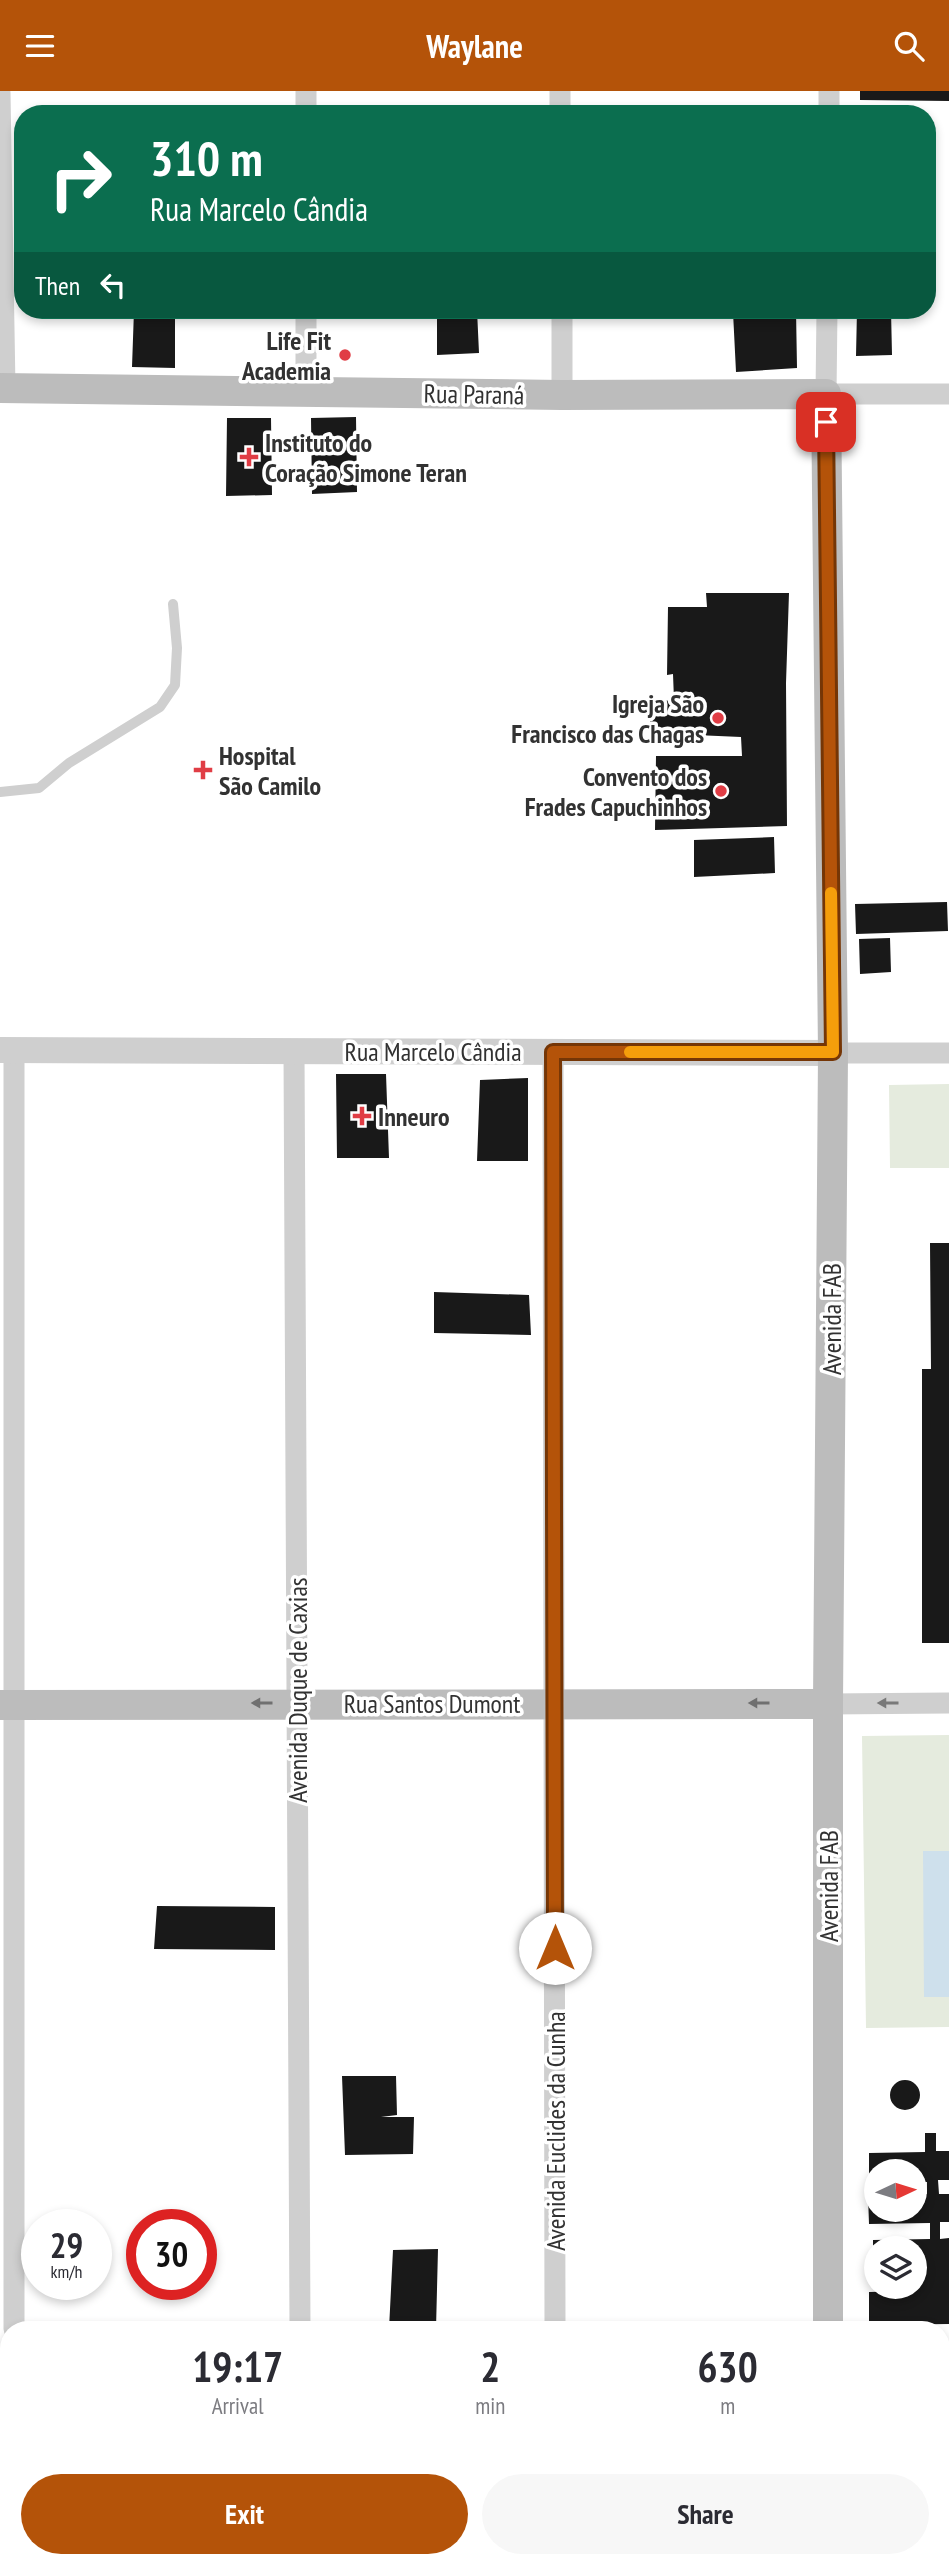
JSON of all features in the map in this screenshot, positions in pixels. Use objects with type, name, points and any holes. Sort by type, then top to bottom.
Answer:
[{"type":"main road","name":"Rua Paraná","points":[[3,388],[562,395],[826,394]]},
{"type":"main road","name":"Avenida FAB","points":[[826,394],[833,1052],[828,1703],[828,2321]]},
{"type":"main road","name":"Rua Santos Dumont","points":[[6,1705],[828,1703]]},
{"type":"street","points":[[0,93],[3,388]]},
{"type":"street","points":[[306,319],[306,392]]},
{"type":"street","points":[[562,319],[562,395]]},
{"type":"street","name":"Avenida FAB","points":[[826,394],[827,319]]},
{"type":"street","name":"Rua Paraná","points":[[826,394],[949,394]]},
{"type":"street","points":[[7,1050],[6,1705],[14,2321]]},
{"type":"street","name":"Rua Marcelo Cândia","points":[[7,1050],[949,1053]]},
{"type":"street","name":"Avenida Duque de Caxias","points":[[294,1051],[300,2321]]},
{"type":"street","name":"Avenida Euclides da Cunha","points":[[553,1052],[555,2321]]},
{"type":"street","name":"Rua Santos Dumont","points":[[828,1703],[949,1703]]},
{"type":"lane","points":[[0,792],[39,788],[69,763],[160,707],[175,685],[177,648],[173,604]]},
{"type":"shaded area","points":[[949,1084],[949,1168],[890,1168],[889,1085]]},
{"type":"shaded area","points":[[949,1735],[949,2027],[866,2028],[862,1736]]},
{"type":"water","points":[[923,1851],[949,1851],[949,1997],[924,1997]]},
{"type":"building","points":[[860,91],[949,91],[949,101],[860,100]]},
{"type":"building","points":[[134,319],[175,319],[175,368],[132,367]]},
{"type":"building","points":[[437,319],[477,319],[479,353],[437,355]]},
{"type":"building","points":[[733,319],[796,319],[797,368],[736,372]]},
{"type":"building","points":[[857,319],[891,319],[892,355],[856,356]]},
{"type":"building","points":[[356,417],[357,492],[312,494],[311,418]]},
{"type":"building","name":"Instituto do Coração Simone Teran","points":[[227,418],[271,418],[272,495],[226,496]]},
{"type":"building","points":[[706,593],[789,593],[786,683],[787,826],[655,830],[656,756],[742,756],[741,737],[650,733],[650,702],[674,700],[673,674],[667,675],[668,607],[707,607]]},
{"type":"building","points":[[774,837],[775,873],[694,877],[694,840]]},
{"type":"building","points":[[947,902],[948,931],[856,934],[855,904]]},
{"type":"building","points":[[890,938],[891,972],[860,974],[859,939]]},
{"type":"building","name":"Inneuro","points":[[336,1074],[386,1074],[389,1158],[337,1158]]},
{"type":"building","points":[[528,1078],[528,1161],[477,1161],[480,1080]]},
{"type":"building","points":[[930,1243],[949,1243],[949,1643],[922,1643],[922,1369],[931,1369]]},
{"type":"building","points":[[434,1292],[529,1295],[531,1335],[434,1333]]},
{"type":"building","points":[[157,1906],[275,1907],[275,1950],[154,1949]]},
{"type":"building","points":[[342,2076],[396,2076],[397,2115],[381,2117],[414,2117],[413,2154],[345,2155]]},
{"type":"building","points":[[905,2080],[916,2084],[920,2095],[916,2106],[905,2110],[894,2106],[890,2095],[894,2084]]},
{"type":"building","points":[[925,2133],[936,2133],[936,2151],[949,2151],[949,2180],[938,2180],[939,2194],[949,2194],[949,2222],[940,2222],[940,2239],[949,2238],[949,2321],[869,2321],[869,2299],[927,2299],[927,2239],[930,2239],[930,2223],[869,2224],[928,2223],[928,2159],[869,2159],[869,2153],[925,2152]]},
{"type":"building","points":[[438,2249],[436,2321],[389,2321],[393,2250]]},
{"type":"slow traffic","points":[[630,1052],[833,1052],[831,893]]},
{"type":"place","name":"Life Fit Academia","points":[[345,355]]},
{"type":"place","name":"Instituto do Coração Simone Teran","points":[[249,457]]},
{"type":"place","name":"Igreja São Francisco das Chagas","points":[[718,718]]},
{"type":"place","name":"Hospital São Camilo","points":[[203,770]]},
{"type":"place","name":"Convento dos Frades Capuchinhos","points":[[721,791]]},
{"type":"place","name":"Inneuro","points":[[362,1116]]},
{"type":"route","points":[[555,1948],[553,1052],[833,1052],[826,422]]}]
